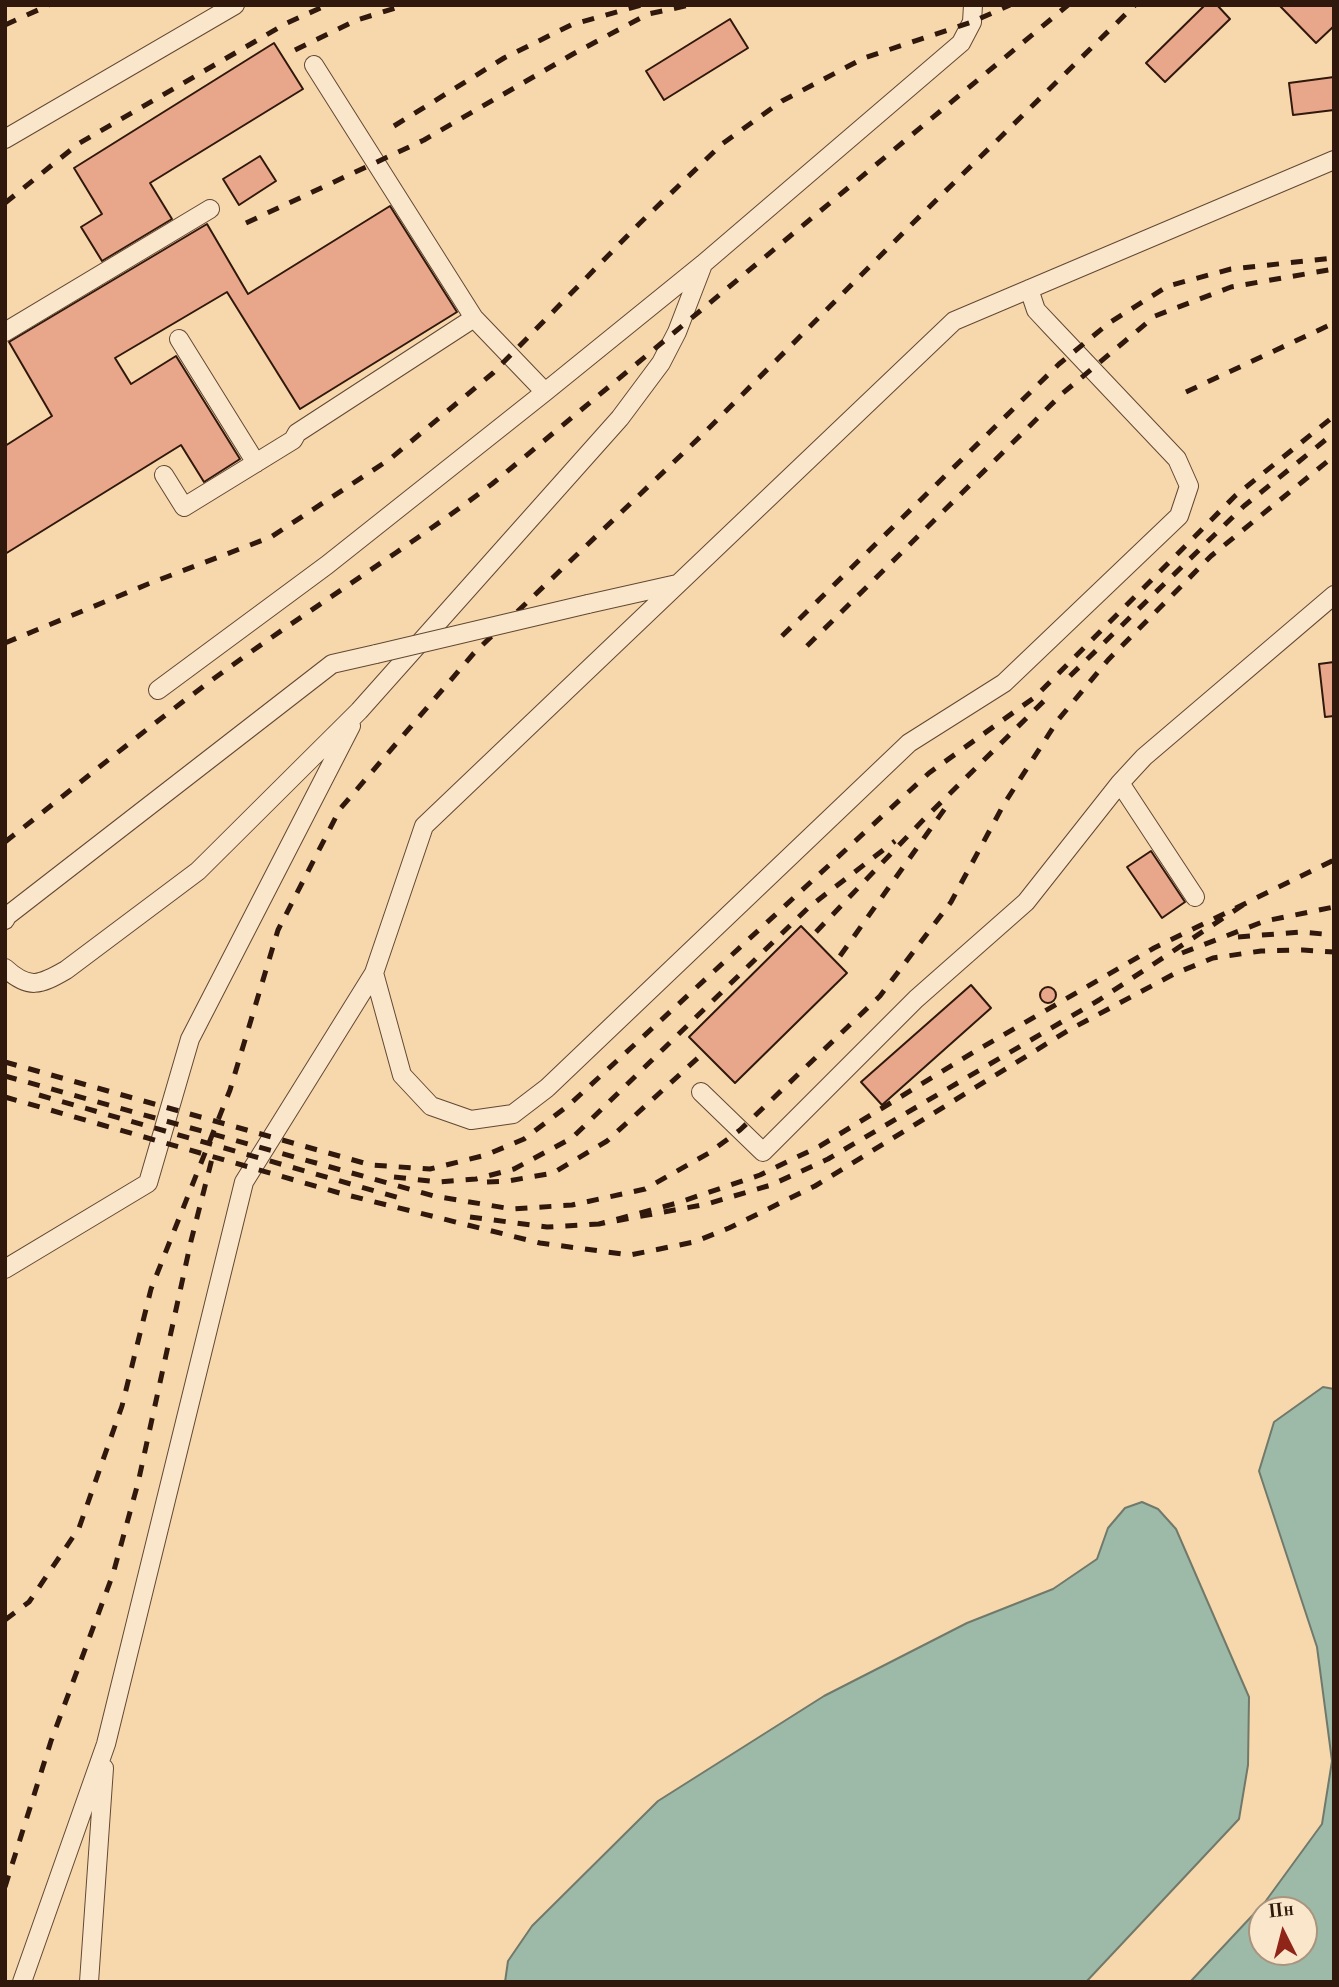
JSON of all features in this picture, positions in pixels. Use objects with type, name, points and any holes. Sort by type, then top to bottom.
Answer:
[{"type":"lane","points":[[5,139],[236,5]]},
{"type":"lane","points":[[158,690],[327,565],[703,264],[961,43],[972,22],[973,5]]},
{"type":"lane","points":[[314,65],[474,318],[545,391]]},
{"type":"lane","points":[[22,1982],[106,1744],[244,1182],[374,973],[424,826],[954,321],[1334,160]]},
{"type":"lane","points":[[5,332],[210,209]]},
{"type":"lane","points":[[5,968],[19,981],[44,983],[66,970],[198,871],[359,711],[620,418],[661,363],[677,332],[703,264]]},
{"type":"lane","points":[[374,973],[402,1074],[431,1105],[471,1120],[513,1114],[547,1088],[909,743],[1004,683],[1180,516],[1189,486],[1177,458],[1036,310],[1029,289]]},
{"type":"lane","points":[[164,475],[184,507],[293,440],[297,433],[474,318]]},
{"type":"lane","points":[[179,339],[256,463]]},
{"type":"lane","points":[[5,920],[332,664],[678,584]]},
{"type":"lane","points":[[701,1092],[763,1152],[916,999],[1026,902],[1120,783],[1144,757],[1334,595]]},
{"type":"lane","points":[[5,1269],[148,1183],[190,1039],[359,711]]},
{"type":"lane","points":[[1120,783],[1195,897]]},
{"type":"lane","points":[[89,1982],[106,1744]]},
{"type":"shaded area","points":[[1323,1387],[1334,1389],[1334,1982],[1190,1982],[1248,1920],[1248,1966],[1318,1966],[1318,1896],[1269,1896],[1322,1824],[1332,1761],[1317,1647],[1259,1471],[1274,1422]]},
{"type":"shaded area","points":[[1142,1502],[1158,1509],[1176,1529],[1249,1697],[1248,1765],[1239,1819],[1086,1982],[505,1982],[508,1961],[532,1926],[658,1801],[824,1696],[967,1623],[1053,1589],[1097,1559],[1108,1528],[1125,1508]]},
{"type":"building","points":[[1205,5],[1217,5],[1230,19],[1165,82],[1146,63]]},
{"type":"building","points":[[1279,5],[1334,5],[1334,26],[1316,43]]},
{"type":"building","points":[[730,19],[748,48],[664,100],[646,71]]},
{"type":"building","points":[[274,43],[303,89],[150,183],[172,219],[102,261],[81,227],[102,214],[74,168]]},
{"type":"building","points":[[1334,77],[1334,110],[1293,115],[1289,83]]},
{"type":"building","points":[[260,156],[276,181],[239,205],[223,179]]},
{"type":"building","points":[[390,206],[457,312],[300,409],[227,292],[115,358],[131,384],[176,356],[240,459],[204,482],[181,445],[5,554],[5,446],[52,416],[9,342],[207,224],[248,294]]},
{"type":"building","points":[[1334,662],[1334,716],[1325,717],[1319,664]]},
{"type":"building","points":[[1151,851],[1185,902],[1162,918],[1127,867]]},
{"type":"building","points":[[801,926],[847,973],[735,1083],[689,1037]]},
{"type":"building","points":[[971,985],[991,1008],[882,1105],[861,1082]]},
{"type":"building","points":[[1048,987],[1056,995],[1048,1003],[1040,995]]},
{"type":"railway","points":[[5,25],[49,5]]},
{"type":"railway","points":[[5,203],[78,144],[287,23],[327,5]]},
{"type":"railway","points":[[295,50],[357,20],[405,5]]},
{"type":"railway","points":[[394,126],[504,58],[571,25],[641,5]]},
{"type":"railway","points":[[246,223],[424,140],[648,14],[690,5]]},
{"type":"railway","points":[[5,643],[271,537],[390,459],[493,373],[639,224],[722,144],[782,101],[864,58],[972,22],[1010,5]]},
{"type":"railway","points":[[5,842],[227,669],[492,484],[1068,5]]},
{"type":"railway","points":[[5,1620],[29,1602],[79,1528],[122,1406],[151,1289],[230,1090],[278,930],[340,809],[474,653],[700,437],[1135,5]]},
{"type":"railway","points":[[782,636],[1059,364],[1109,323],[1168,286],[1231,269],[1334,258]]},
{"type":"railway","points":[[807,646],[1063,393],[1155,316],[1231,287],[1334,269]]},
{"type":"railway","points":[[1186,392],[1334,323]]},
{"type":"railway","points":[[5,1062],[371,1165],[430,1169],[486,1155],[524,1139],[569,1105],[929,773],[1035,697],[1235,496],[1334,416]]},
{"type":"railway","points":[[1070,676],[1244,506],[1334,433]]},
{"type":"railway","points":[[5,1076],[434,1196],[512,1209],[572,1205],[645,1189],[709,1153],[740,1130],[880,996],[951,902],[1004,804],[1058,720],[1108,660],[1211,556],[1334,456]]},
{"type":"railway","points":[[816,932],[926,817],[1050,695]]},
{"type":"railway","points":[[840,956],[946,807]]},
{"type":"railway","points":[[394,1177],[438,1182],[476,1179],[514,1169],[572,1138],[809,907],[895,841]]},
{"type":"railway","points":[[1243,905],[1099,1000],[828,1159],[771,1185],[707,1204],[599,1224],[677,1203],[760,1175],[820,1146],[974,1052],[1154,948],[1334,860]]},
{"type":"railway","points":[[1182,953],[1265,921],[1334,907]]},
{"type":"railway","points":[[1238,937],[1301,932],[1334,935]]},
{"type":"railway","points":[[5,1097],[343,1194],[540,1243],[630,1255],[694,1242],[815,1186],[1069,1030],[1174,974],[1213,958],[1261,951],[1334,952]]},
{"type":"railway","points":[[487,1182],[553,1173],[607,1141],[700,1056]]},
{"type":"railway","points":[[39,1095],[403,1199]]},
{"type":"railway","points":[[5,1887],[51,1741],[113,1574],[138,1483],[191,1241],[214,1151]]},
{"type":"railway","points":[[470,1217],[547,1227],[599,1224]]}]
